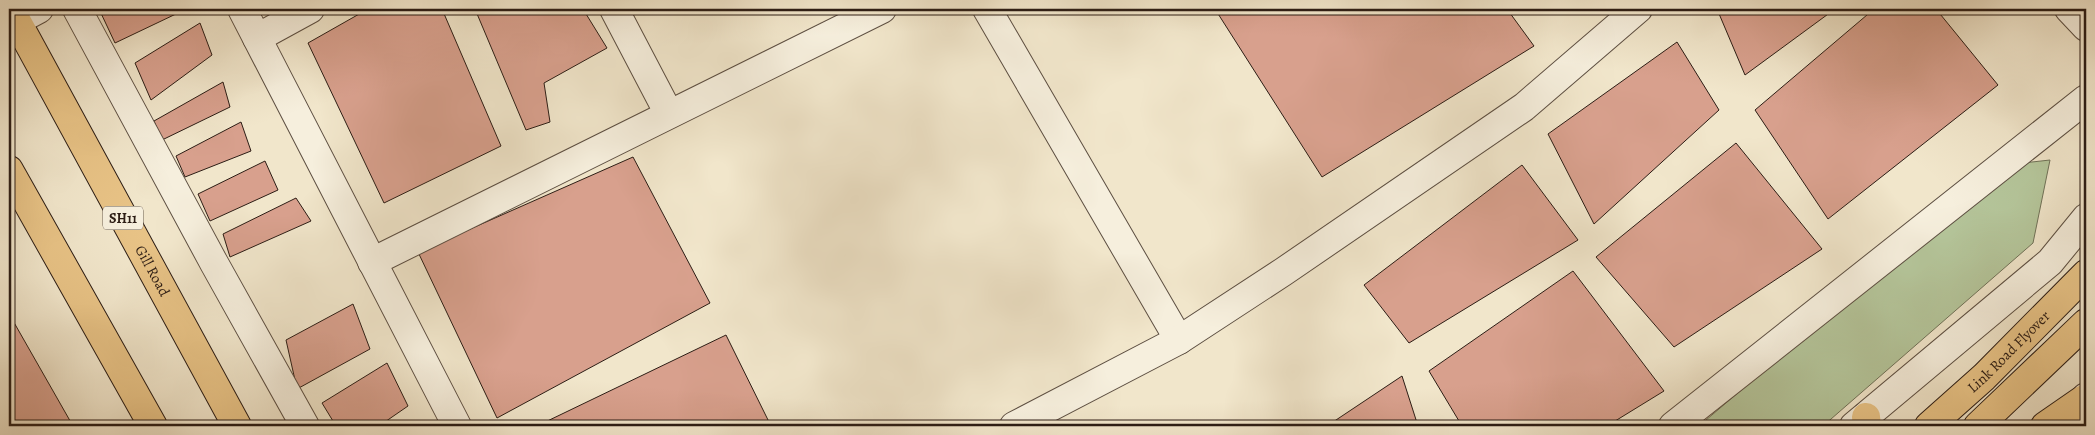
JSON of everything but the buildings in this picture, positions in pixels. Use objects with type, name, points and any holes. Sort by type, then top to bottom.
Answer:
[{"type":"main road","name":"Gill Road","points":[[18,16],[237,426]]},
{"type":"main road","points":[[9,170],[153,426]]},
{"type":"main road","name":"Link Road Flyover","points":[[1928,426],[1984,377],[2086,274]]},
{"type":"main road","points":[[1978,426],[2086,323]]},
{"type":"main road","points":[[2045,426],[2085,398]]},
{"type":"street","points":[[77,9],[214,263],[306,426]]},
{"type":"street","points":[[242,9],[457,426]]},
{"type":"street","points":[[256,38],[310,9]]},
{"type":"street","points":[[614,9],[669,114]]},
{"type":"street","points":[[372,262],[882,9]]},
{"type":"street","points":[[987,9],[1179,340]]},
{"type":"street","points":[[1014,426],[1179,340],[1284,272],[1524,107],[1638,9]]},
{"type":"street","points":[[2069,9],[2086,27]]},
{"type":"street","points":[[1673,426],[2086,99]]},
{"type":"street","points":[[1863,423],[2050,262],[2086,218]]},
{"type":"street","points":[[2073,426],[2085,398]]},
{"type":"green space","points":[[2050,160],[2033,243],[1823,426],[1699,426],[2005,165]]}]
